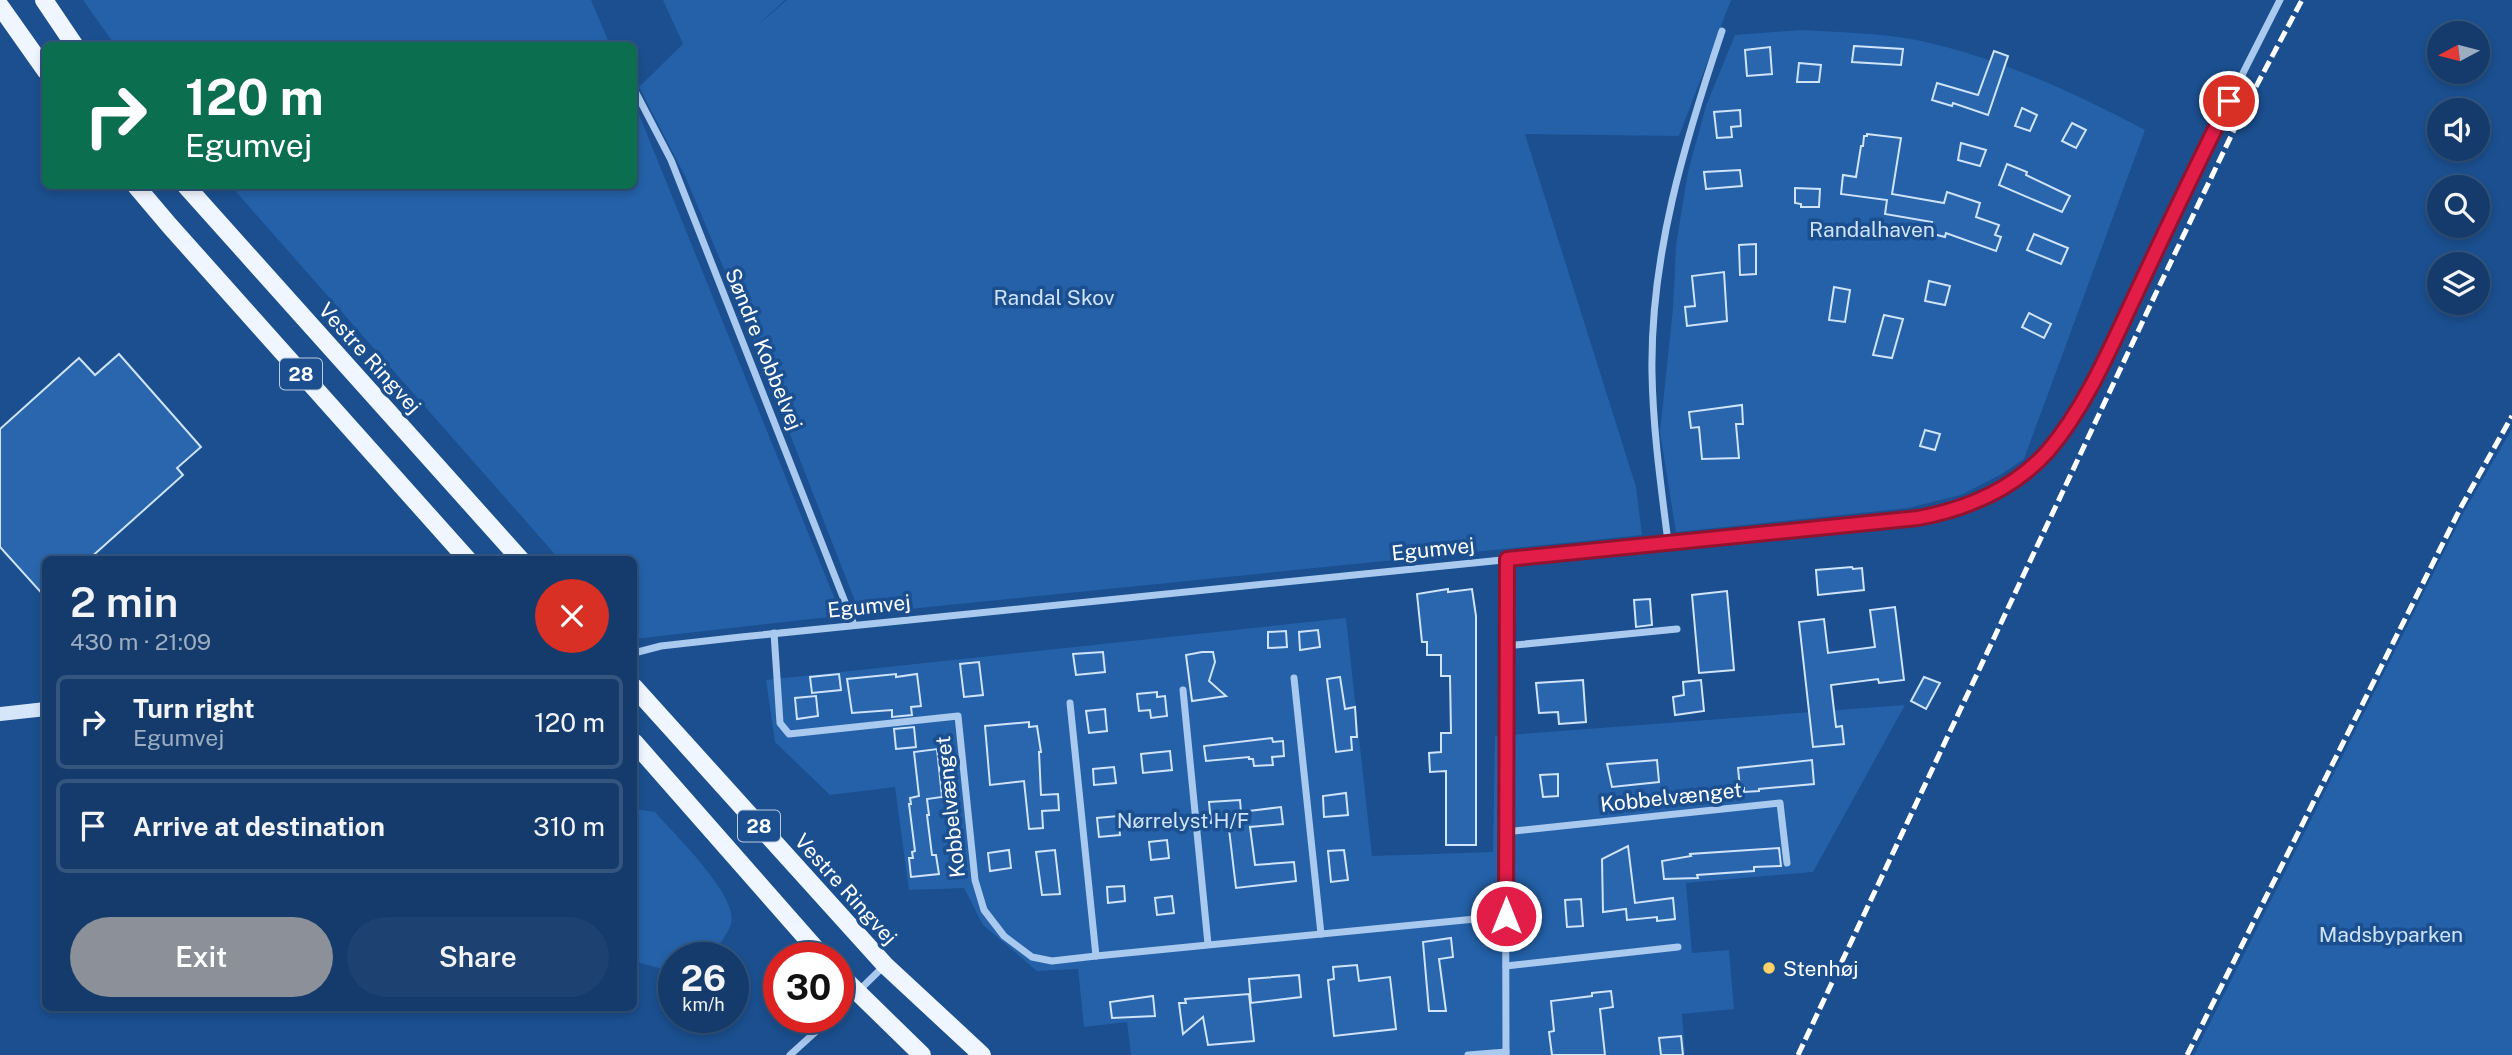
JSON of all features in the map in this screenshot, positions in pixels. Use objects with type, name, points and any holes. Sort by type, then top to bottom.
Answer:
[{"type":"main road","points":[[44,0],[72,42]]},
{"type":"main road","points":[[0,6],[42,65]]},
{"type":"main road","name":"28","points":[[138,189],[186,246],[464,556]]},
{"type":"main road","name":"Vestre Ringvej","points":[[189,189],[517,556]]},
{"type":"main road","name":"Vestre Ringvej","points":[[637,690],[885,965],[982,1055]]},
{"type":"main road","name":"28","points":[[637,745],[811,942]]},
{"type":"main road","points":[[854,989],[922,1055]]},
{"type":"street","name":"Egumvej","points":[[637,652],[661,646],[774,633],[1918,518],[1946,513],[1982,500],[2015,480],[2048,451],[2078,406],[2111,348],[2196,166],[2280,0]]},
{"type":"street","points":[[1668,542],[1656,441],[1652,371],[1655,302],[1681,163],[1722,31]]},
{"type":"street","name":"Søndre Kobbelvej","points":[[637,95],[671,160],[855,625]]},
{"type":"street","points":[[1468,1055],[1506,1053],[1507,559]]},
{"type":"street","points":[[1505,646],[1676,629]]},
{"type":"street","name":"Kobbelvænget","points":[[774,633],[780,723],[789,734],[958,716],[975,880],[984,910],[1004,936],[1032,957],[1052,961],[1506,916]]},
{"type":"street","points":[[1294,678],[1321,934]]},
{"type":"street","points":[[1183,690],[1208,944]]},
{"type":"street","points":[[1070,703],[1096,956]]},
{"type":"street","points":[[0,714],[42,709]]},
{"type":"street","name":"Kobbelvænget","points":[[1506,832],[1780,803],[1787,863]]},
{"type":"street","points":[[1506,966],[1678,947]]},
{"type":"street","name":"Vestre Ringvej","points":[[854,995],[885,965]]},
{"type":"street","points":[[790,1055],[814,1033]]},
{"type":"green space","points":[[83,0],[591,0],[609,42],[113,42]]},
{"type":"green space","name":"Randal Skov","points":[[663,0],[785,0],[751,31],[787,0],[1731,0],[1679,136],[1525,134],[1636,487],[1642,535],[860,614],[747,324],[685,176],[639,87],[683,44]]},
{"type":"green space","name":"Randalhaven","points":[[1801,30],[1888,36],[1947,47],[2034,77],[2145,130],[2024,459],[1961,495],[1908,508],[1676,532],[1660,432],[1673,308],[1676,245],[1688,172],[1706,106],[1735,35]]},
{"type":"green space","points":[[637,109],[836,602],[829,617],[637,639],[637,556],[556,556],[234,189],[637,189]]},
{"type":"green space","name":"Madsbyparken","points":[[2512,429],[2512,1055],[2194,1055],[2465,510]]},
{"type":"green space","name":"Nørrelyst H/F","points":[[1346,618],[1372,856],[1493,852],[1495,736],[1905,705],[1813,872],[1686,883],[1692,953],[1729,950],[1734,1009],[1682,1014],[1685,1055],[1131,1055],[1127,1022],[1084,1027],[1078,969],[1037,971],[983,925],[964,888],[909,890],[895,787],[830,795],[775,742],[766,680]]},
{"type":"green space","points":[[637,809],[655,812],[716,882],[731,912],[731,924],[720,942],[658,942],[658,968],[640,963],[637,959]]},
{"type":"building","points":[[1854,46],[1903,49],[1901,65],[1852,62]]},
{"type":"building","points":[[1770,47],[1772,74],[1747,76],[1745,50]]},
{"type":"building","points":[[1994,51],[2008,56],[1988,115],[1953,103],[1952,106],[1932,100],[1937,83],[1978,95]]},
{"type":"building","points":[[1799,63],[1821,65],[1819,82],[1797,82]]},
{"type":"building","points":[[2022,108],[2037,115],[2030,131],[2015,126]]},
{"type":"building","points":[[1740,110],[1741,126],[1731,127],[1732,137],[1717,138],[1714,112]]},
{"type":"building","points":[[2072,123],[2086,130],[2076,148],[2062,141]]},
{"type":"building","points":[[1867,134],[1901,138],[1892,194],[1944,203],[1947,192],[1980,203],[1976,217],[1999,225],[1995,235],[2001,237],[1996,251],[1946,233],[1945,237],[1929,233],[1932,222],[1885,214],[1887,200],[1841,194],[1843,175],[1856,177],[1861,146]]},
{"type":"building","points":[[1961,143],[1986,150],[1980,166],[1958,160]]},
{"type":"building","points":[[2007,164],[2070,196],[2062,212],[1999,185]]},
{"type":"building","points":[[1740,170],[1742,186],[1706,189],[1704,172]]},
{"type":"building","points":[[1795,188],[1820,189],[1819,207],[1801,207],[1801,204],[1795,203]]},
{"type":"building","points":[[2034,234],[2068,248],[2061,264],[2027,250]]},
{"type":"building","points":[[1756,244],[1756,274],[1740,275],[1739,245]]},
{"type":"building","points":[[1724,272],[1727,321],[1687,326],[1685,307],[1695,306],[1692,276]]},
{"type":"building","points":[[1929,281],[1950,286],[1945,305],[1925,301]]},
{"type":"building","points":[[1834,287],[1850,290],[1845,322],[1829,320]]},
{"type":"building","points":[[2029,313],[2051,324],[2044,338],[2022,327]]},
{"type":"building","points":[[1884,315],[1903,319],[1892,358],[1873,355]]},
{"type":"building","points":[[119,354],[201,447],[177,468],[183,475],[92,556],[42,556],[42,594],[0,547],[0,429],[79,358],[95,375]]},
{"type":"building","points":[[1742,405],[1743,424],[1736,424],[1739,458],[1702,459],[1699,427],[1691,428],[1689,412]]},
{"type":"building","points":[[1925,430],[1940,434],[1935,450],[1920,446]]},
{"type":"building","points":[[1862,568],[1864,590],[1818,595],[1816,570]]},
{"type":"building","points":[[1448,589],[1448,592],[1472,589],[1476,616],[1476,845],[1446,845],[1446,771],[1430,772],[1429,753],[1441,752],[1441,733],[1451,733],[1450,676],[1441,676],[1441,655],[1427,655],[1427,642],[1422,642],[1417,594]]},
{"type":"building","points":[[1727,591],[1734,670],[1699,673],[1692,595]]},
{"type":"building","points":[[1650,599],[1652,625],[1636,627],[1634,600]]},
{"type":"building","points":[[1895,607],[1904,680],[1879,683],[1878,679],[1831,685],[1836,727],[1842,726],[1844,744],[1813,747],[1799,622],[1824,619],[1828,653],[1875,647],[1870,610]]},
{"type":"building","points":[[1318,630],[1320,647],[1300,650],[1299,632]]},
{"type":"building","points":[[1286,631],[1287,647],[1268,648],[1268,632]]},
{"type":"building","points":[[1103,652],[1105,672],[1076,675],[1073,654]]},
{"type":"building","points":[[1213,652],[1215,662],[1209,681],[1226,696],[1192,701],[1186,655]]},
{"type":"building","points":[[979,662],[983,695],[964,697],[960,664]]},
{"type":"building","points":[[839,674],[841,690],[812,693],[810,677]]},
{"type":"building","points":[[896,674],[896,677],[917,674],[921,706],[911,707],[912,715],[892,717],[892,710],[852,713],[847,679]]},
{"type":"building","points":[[1340,677],[1345,709],[1355,707],[1357,737],[1351,737],[1352,750],[1336,752],[1327,679]]},
{"type":"building","points":[[1924,677],[1940,683],[1926,709],[1911,701]]},
{"type":"building","points":[[1583,680],[1586,722],[1559,724],[1558,712],[1539,713],[1536,683]]},
{"type":"building","points":[[1701,680],[1704,711],[1675,715],[1673,697],[1684,695],[1683,682]]},
{"type":"building","points":[[1157,692],[1157,697],[1165,696],[1167,716],[1151,718],[1150,710],[1139,711],[1137,694]]},
{"type":"building","points":[[816,696],[818,716],[797,719],[795,698]]},
{"type":"building","points":[[1105,709],[1107,731],[1089,733],[1086,711]]},
{"type":"building","points":[[1029,722],[1029,727],[1037,726],[1041,752],[1041,795],[1058,794],[1059,810],[1042,811],[1043,828],[1029,829],[1024,781],[990,785],[985,726]]},
{"type":"building","points":[[914,727],[916,747],[896,749],[894,729]]},
{"type":"building","points":[[1272,738],[1273,742],[1283,741],[1284,756],[1272,757],[1273,765],[1254,766],[1253,759],[1249,757],[1206,761],[1204,746]]},
{"type":"building","points":[[937,749],[942,797],[927,799],[927,815],[932,855],[936,855],[939,874],[911,877],[909,858],[913,858],[912,852],[915,851],[909,804],[910,798],[919,796],[914,752]]},
{"type":"building","points":[[1170,751],[1172,770],[1143,773],[1141,754]]},
{"type":"building","points":[[1657,760],[1659,782],[1612,787],[1607,764]]},
{"type":"building","points":[[1812,760],[1814,784],[1744,792],[1744,788],[1740,788],[1738,768]]},
{"type":"building","points":[[1114,767],[1116,783],[1094,785],[1093,769]]},
{"type":"building","points":[[1558,774],[1558,796],[1543,797],[1540,775]]},
{"type":"building","points":[[1346,793],[1348,815],[1324,817],[1323,796]]},
{"type":"building","points":[[1240,800],[1241,812],[1281,807],[1283,824],[1250,827],[1255,865],[1294,862],[1296,881],[1236,888],[1228,821],[1211,823],[1209,802]]},
{"type":"building","points":[[1118,816],[1120,835],[1099,837],[1097,818]]},
{"type":"building","points":[[1167,840],[1169,858],[1151,860],[1149,842]]},
{"type":"building","points":[[1628,846],[1635,903],[1673,898],[1675,919],[1657,921],[1657,917],[1627,920],[1626,909],[1603,912],[1602,859]]},
{"type":"building","points":[[1779,848],[1781,866],[1697,875],[1698,878],[1664,879],[1662,861],[1691,856],[1690,854]]},
{"type":"building","points":[[1009,850],[1011,868],[990,871],[988,853]]},
{"type":"building","points":[[1055,850],[1060,894],[1042,895],[1036,852]]},
{"type":"building","points":[[1344,850],[1348,880],[1331,882],[1328,851]]},
{"type":"building","points":[[1124,886],[1125,901],[1108,903],[1107,887]]},
{"type":"building","points":[[1172,896],[1174,913],[1157,915],[1155,898]]},
{"type":"building","points":[[1581,899],[1583,926],[1567,927],[1565,900]]},
{"type":"building","points":[[1451,938],[1453,957],[1439,959],[1446,1011],[1429,1011],[1423,942]]},
{"type":"building","points":[[1357,965],[1359,981],[1390,977],[1396,1029],[1334,1036],[1328,980],[1334,979],[1333,967]]},
{"type":"building","points":[[1299,975],[1301,997],[1251,1003],[1249,979]]},
{"type":"building","points":[[1611,991],[1613,1007],[1600,1009],[1605,1055],[1552,1055],[1549,1032],[1554,1031],[1551,1001]]},
{"type":"building","points":[[1249,994],[1254,1041],[1208,1045],[1203,1017],[1183,1034],[1179,1003],[1186,1003],[1185,999]]},
{"type":"building","points":[[1153,996],[1155,1016],[1112,1018],[1110,1002]]},
{"type":"building","points":[[1681,1036],[1683,1055],[1661,1055],[1659,1038]]},
{"type":"railway","points":[[1798,1055],[2157,291],[2243,111],[2302,0]]},
{"type":"railway","points":[[2187,1055],[2461,507],[2512,416]]},
{"type":"place","name":"Stenhøj","points":[[1769,968]]},
{"type":"route","points":[[1506,916],[1507,559],[1918,518],[1946,513],[1982,500],[2015,480],[2048,451],[2078,406],[2111,348],[2229,101]]}]
